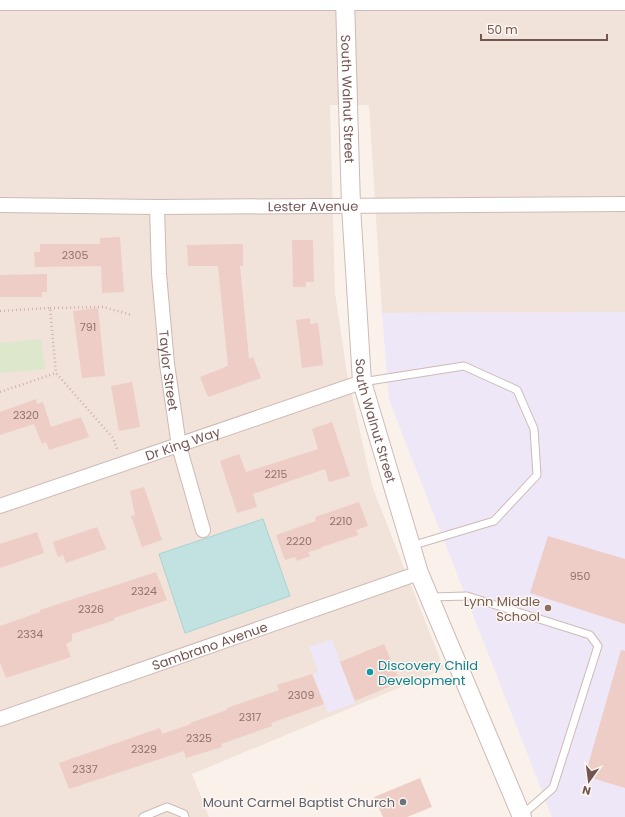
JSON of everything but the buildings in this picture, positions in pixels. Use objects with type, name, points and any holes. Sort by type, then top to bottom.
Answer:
[{"type":"street","points":[[0,3],[345,1],[625,3]]},
{"type":"street","name":"South Walnut Street","points":[[345,1],[351,206],[363,382],[419,573],[522,816]]},
{"type":"street","name":"Lester Avenue","points":[[0,205],[158,207],[625,204]]},
{"type":"street","name":"Taylor Street","points":[[158,207],[159,274],[167,364],[179,446],[203,530]]},
{"type":"street","name":"Dr King Way","points":[[0,506],[363,382]]},
{"type":"street","name":"Sambrano Avenue","points":[[0,719],[419,573]]},
{"type":"lane","points":[[363,382],[464,366],[517,390],[534,429],[537,475],[494,521],[411,546]]},
{"type":"lane","points":[[429,598],[467,596],[590,635],[598,646],[553,788],[522,816]]},
{"type":"lane","points":[[144,817],[167,807],[184,814],[185,817]]},
{"type":"path","points":[[0,311],[103,307],[132,315]]},
{"type":"path","points":[[50,308],[56,373],[113,438],[117,449]]},
{"type":"path","points":[[0,392],[56,373]]},
{"type":"shaded area","points":[[0,0],[625,0],[625,312],[382,313],[369,105],[330,105],[335,293],[347,373],[372,486],[444,669],[192,774],[209,817],[0,817]]},
{"type":"shaded area","name":"Lynn Middle School","points":[[625,312],[625,817],[552,817],[389,400],[382,313]]},
{"type":"shaded area","points":[[332,639],[355,703],[328,713],[313,674],[318,672],[309,647]]},
{"type":"green space","points":[[41,339],[45,369],[0,373],[0,343]]},
{"type":"water","points":[[263,519],[290,596],[185,633],[159,554]]},
{"type":"place","name":"Lynn Middle School","points":[[548,608]]},
{"type":"place","name":"Discovery Child Development","points":[[370,672]]},
{"type":"place","name":"Mount Carmel Baptist Church","points":[[403,802]]}]
